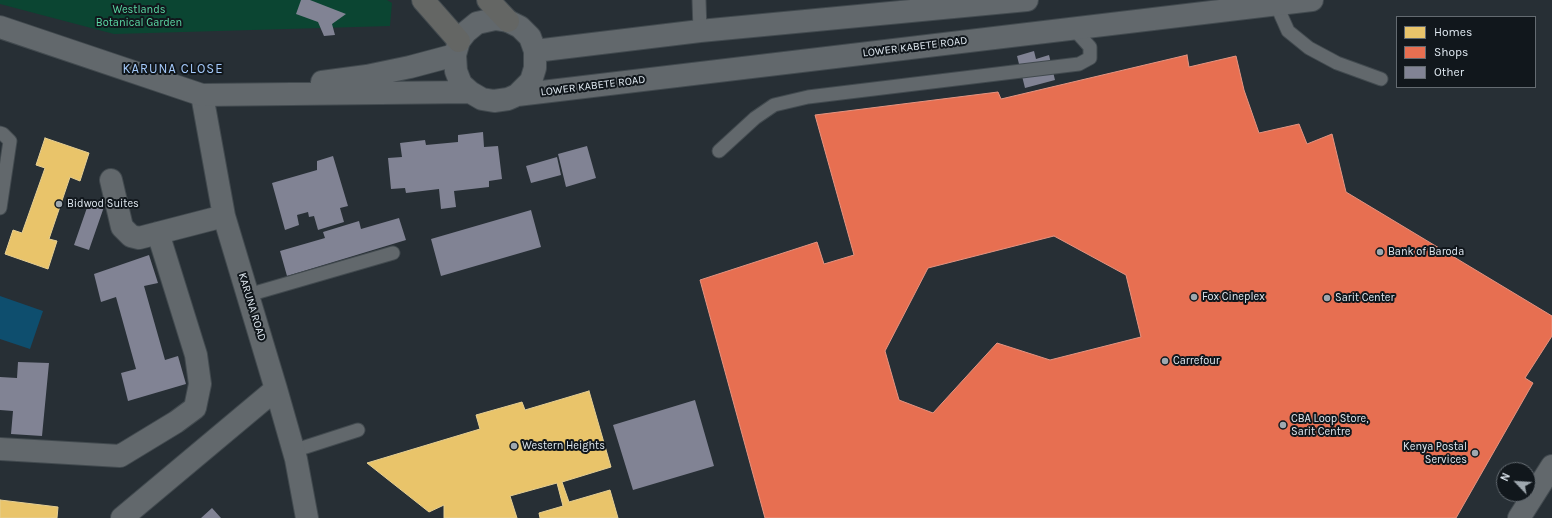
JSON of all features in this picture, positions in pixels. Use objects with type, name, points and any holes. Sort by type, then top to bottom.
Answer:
[{"type":"main road","points":[[423,0],[457,48],[466,32],[477,23],[495,19],[508,21],[520,27],[530,37],[535,50],[901,6],[1027,0]]},
{"type":"main road","points":[[488,0],[508,21]]},
{"type":"main road","name":"LOWER KABETE ROAD","points":[[225,95],[367,76],[410,67],[457,48],[456,71],[462,84],[470,92],[482,99],[494,101],[508,99],[517,95],[1312,0]]},
{"type":"main road","name":"LOWER KABETE ROAD","points":[[0,27],[202,95],[470,92]]},
{"type":"main road","name":"LOWER KABETE ROAD","points":[[517,95],[530,81],[535,68],[535,50]]},
{"type":"main road","name":"KARUNA ROAD","points":[[202,95],[224,216],[276,389],[293,451],[307,518]]},
{"type":"main road","points":[[111,180],[122,226],[131,236],[139,238],[224,216]]},
{"type":"main road","points":[[0,449],[120,456],[176,422],[195,408],[200,384],[196,355],[158,233]]},
{"type":"main road","points":[[122,518],[276,389]]},
{"type":"main road","points":[[1518,518],[1552,466]]},
{"type":"lane","points":[[699,0],[700,31]]},
{"type":"lane","points":[[1276,4],[1288,31],[1309,48],[1338,63],[1381,79]]},
{"type":"lane","points":[[719,152],[755,118],[774,105],[808,97],[1079,64],[1090,58],[1090,47],[1073,28]]},
{"type":"lane","points":[[0,133],[10,141],[0,208]]},
{"type":"lane","points":[[248,295],[393,253]]},
{"type":"lane","points":[[293,451],[358,430]]},
{"type":"green space","name":"Westlands Botanical Garden","points":[[0,0],[387,0],[392,3],[390,26],[114,34],[0,4]]},
{"type":"water","points":[[0,296],[43,311],[30,349],[0,339]]},
{"type":"building: Homes","points":[[45,138],[89,153],[80,181],[70,177],[49,239],[57,241],[48,269],[5,254],[13,230],[22,233],[45,168],[36,165]]},
{"type":"building: Homes","name":"Western Heights","points":[[589,391],[611,467],[562,482],[569,502],[610,490],[618,518],[540,518],[539,513],[563,506],[557,483],[510,496],[517,518],[444,518],[444,505],[429,512],[367,463],[480,429],[476,415],[522,402],[525,410]]},
{"type":"building: Homes","points":[[0,500],[58,507],[57,518],[0,518]]},
{"type":"building: Shops","name":"Sarit Center","points":[[1187,55],[1189,67],[1236,56],[1244,90],[1259,133],[1299,124],[1307,144],[1332,134],[1346,192],[1552,316],[1552,336],[1525,378],[1533,383],[1456,518],[765,518],[700,280],[817,242],[824,264],[854,255],[815,115],[998,92],[1001,99]],"holes":[[[1054,236],[1126,275],[1141,337],[1050,360],[997,343],[933,413],[899,400],[885,351],[928,268]]]},
{"type":"building: Other","points":[[301,0],[310,0],[346,14],[332,24],[335,35],[324,36],[318,22],[296,14]]},
{"type":"building: Other","points":[[1034,51],[1036,59],[1049,55],[1055,80],[1025,88],[1017,56]]},
{"type":"building: Other","points":[[483,132],[484,147],[498,146],[502,179],[489,181],[489,187],[454,191],[456,207],[441,209],[439,189],[406,193],[405,188],[391,189],[388,158],[402,157],[400,143],[425,140],[426,145],[458,142],[458,135]]},
{"type":"building: Other","points":[[587,146],[596,178],[566,187],[558,154]]},
{"type":"building: Other","points":[[333,156],[348,206],[340,208],[344,222],[318,230],[314,216],[309,217],[308,212],[297,215],[299,225],[285,230],[272,183],[317,170],[317,161]]},
{"type":"building: Other","points":[[557,157],[561,175],[531,183],[526,166]]},
{"type":"building: Other","points":[[90,199],[105,204],[89,250],[74,245]]},
{"type":"building: Other","points":[[531,210],[541,247],[441,276],[431,239]]},
{"type":"building: Other","points":[[399,218],[406,240],[287,276],[280,251],[325,238],[323,232],[359,221],[361,229]]},
{"type":"building: Other","points":[[149,255],[158,283],[144,286],[165,360],[178,356],[186,384],[128,401],[121,373],[136,369],[116,297],[101,302],[94,274]]},
{"type":"building: Other","points":[[18,362],[49,363],[42,436],[11,434],[13,411],[0,410],[0,377],[17,378]]},
{"type":"building: Other","points":[[695,400],[714,466],[633,490],[613,425]]},
{"type":"building: Other","points":[[212,508],[221,518],[201,518]]},
{"type":"place","name":"Bidwod Suites","points":[[59,204]]},
{"type":"place","name":"Bank of Baroda","points":[[1380,252]]},
{"type":"place","name":"Fox Cineplex","points":[[1194,297]]},
{"type":"place","name":"Sarit Center","points":[[1327,298]]},
{"type":"place","name":"Carrefour","points":[[1165,361]]},
{"type":"place","name":"CBA Loop Store, Sarit Centre","points":[[1283,425]]},
{"type":"place","name":"Western Heights","points":[[514,446]]},
{"type":"place","name":"Kenya Postal Services","points":[[1475,453]]},
{"type":"district","name":"KARUNA CLOSE","points":[[173,69]]}]
